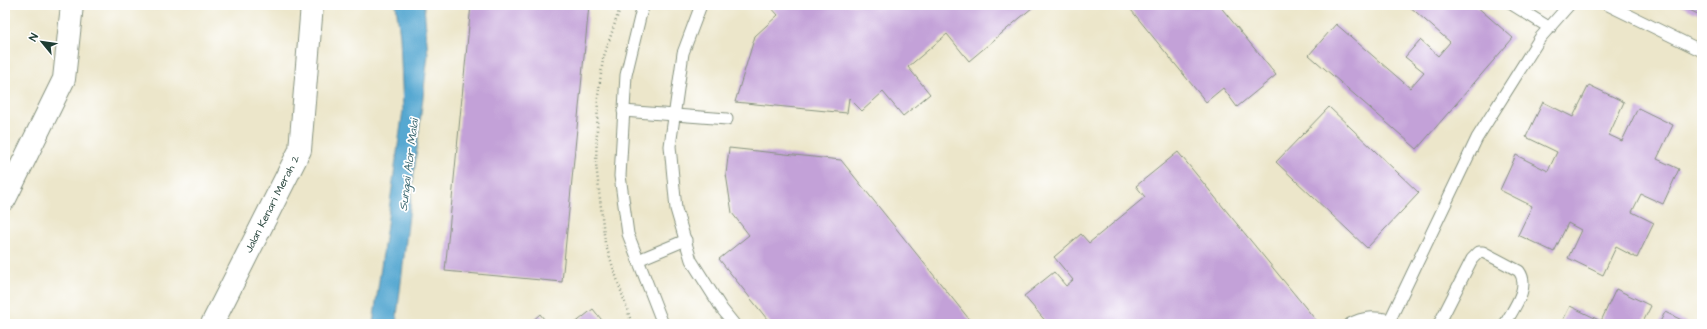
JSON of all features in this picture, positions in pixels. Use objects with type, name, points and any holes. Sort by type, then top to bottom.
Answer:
[{"type":"street","points":[[5,199],[64,79],[72,5]]},
{"type":"street","name":"Jalan Kenari Merah 2","points":[[212,324],[300,150],[312,5]]},
{"type":"lane","points":[[644,5],[626,75],[620,176],[628,234],[663,324]]},
{"type":"lane","points":[[701,5],[683,53],[670,146],[676,208],[691,260],[722,309],[734,324]]},
{"type":"lane","points":[[1513,5],[1550,28]]},
{"type":"lane","points":[[1350,324],[1359,319],[1374,317],[1389,322],[1478,138],[1540,38],[1569,5]]},
{"type":"lane","points":[[1608,5],[1702,51]]},
{"type":"lane","points":[[623,111],[727,119]]},
{"type":"lane","points":[[638,260],[686,240]]},
{"type":"lane","points":[[1439,324],[1472,259],[1479,252],[1483,252],[1519,271],[1523,276],[1524,287],[1505,324]]},
{"type":"water","name":"Sungai Alor Malai","points":[[396,5],[424,5],[428,55],[396,324],[373,324],[403,110],[400,36]]},
{"type":"building","points":[[471,5],[589,5],[562,282],[445,271]]},
{"type":"building","points":[[769,5],[1031,5],[1033,7],[969,61],[947,34],[908,67],[930,94],[903,116],[883,92],[862,111],[849,98],[847,113],[735,102],[755,36],[778,15]]},
{"type":"building","points":[[1127,5],[1219,5],[1276,75],[1237,107],[1223,88],[1206,102]]},
{"type":"building","points":[[1408,5],[1475,5],[1513,38],[1417,149],[1309,55],[1336,24],[1410,88],[1424,72],[1405,57],[1420,40],[1438,56],[1450,42]]},
{"type":"building","points":[[1679,5],[1702,5],[1702,16]]},
{"type":"building","points":[[1589,85],[1624,102],[1609,135],[1622,141],[1638,108],[1673,125],[1657,159],[1679,169],[1663,204],[1641,194],[1632,212],[1654,223],[1637,258],[1616,247],[1603,275],[1568,258],[1581,230],[1568,223],[1554,252],[1518,235],[1532,206],[1500,190],[1516,155],[1548,171],[1557,152],[1526,137],[1543,102],[1573,117]]},
{"type":"building","points":[[1329,107],[1419,193],[1367,248],[1276,162]]},
{"type":"building","points":[[729,148],[841,160],[973,324],[771,324],[719,259],[749,235],[732,213],[726,174]]},
{"type":"building","points":[[1178,152],[1319,324],[1048,324],[1024,296],[1054,272],[1066,286],[1073,280],[1054,257],[1081,234],[1089,243],[1145,197],[1136,186]]},
{"type":"building","points":[[1616,289],[1651,306],[1642,324],[1561,324],[1570,306],[1601,321]]},
{"type":"building","points":[[593,309],[605,324],[574,324]]},
{"type":"building","points":[[1665,312],[1690,324],[1659,324]]},
{"type":"building","points":[[540,314],[548,324],[529,324]]}]
